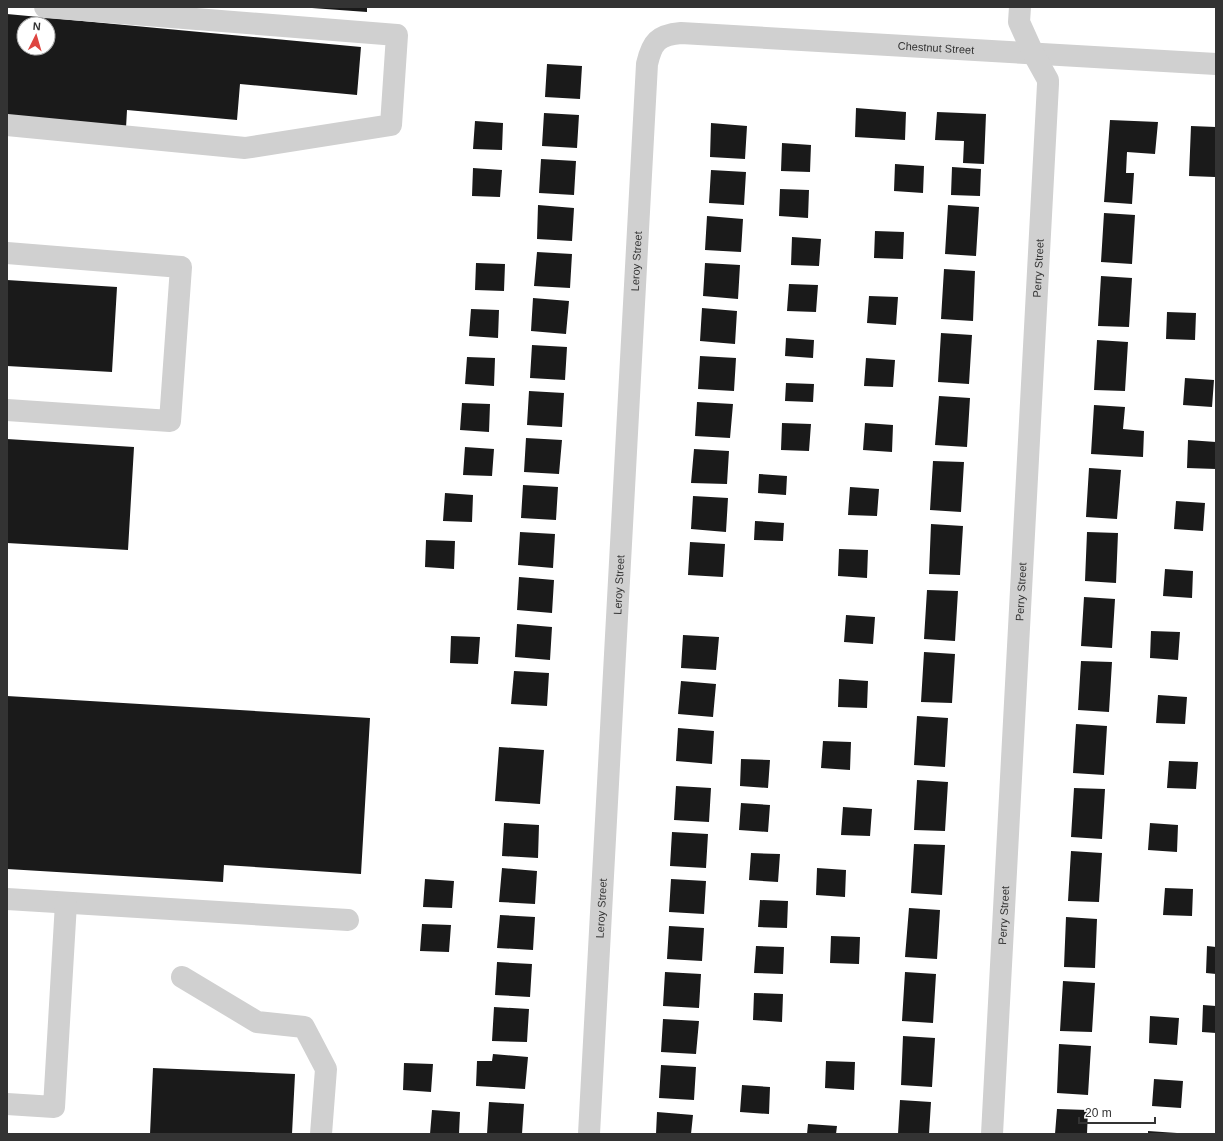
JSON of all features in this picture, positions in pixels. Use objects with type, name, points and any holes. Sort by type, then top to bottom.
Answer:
[{"type":"street","points":[[7,125],[245,148],[391,125],[397,35],[45,7]]},
{"type":"street","name":"Perry Street","points":[[992,1134],[1048,84],[1048,80],[1033,53],[1019,22],[1020,7]]},
{"type":"street","name":"Chestnut Street","points":[[658,39],[669,34],[681,33],[1216,64]]},
{"type":"street","name":"Leroy Street","points":[[589,1134],[647,64],[652,46],[658,39]]},
{"type":"street","points":[[7,253],[181,267],[170,421],[7,410]]},
{"type":"street","points":[[7,899],[348,920]]},
{"type":"street","points":[[7,1104],[54,1106],[66,903]]},
{"type":"street","points":[[182,977],[257,1022],[304,1028],[326,1068],[321,1134]]},
{"type":"building","points":[[367,7],[367,12],[312,8]]},
{"type":"building","points":[[7,14],[28,16],[16,16],[16,56],[56,56],[56,19],[361,47],[357,95],[240,84],[237,120],[127,110],[126,128],[7,117]]},
{"type":"building","points":[[547,64],[582,66],[580,99],[545,97]]},
{"type":"building","points":[[856,108],[906,112],[905,140],[855,137]]},
{"type":"building","points":[[937,112],[986,114],[984,164],[963,163],[964,141],[935,140]]},
{"type":"building","points":[[544,113],[579,115],[577,148],[542,146]]},
{"type":"building","points":[[1110,120],[1158,122],[1155,154],[1127,152],[1126,173],[1134,173],[1132,204],[1104,202]]},
{"type":"building","points":[[475,121],[503,123],[502,150],[473,149]]},
{"type":"building","points":[[711,123],[747,126],[745,159],[710,157]]},
{"type":"building","points":[[1191,126],[1216,127],[1215,177],[1189,176]]},
{"type":"building","points":[[782,143],[811,145],[810,172],[781,171]]},
{"type":"building","points":[[541,159],[576,161],[574,195],[539,193]]},
{"type":"building","points":[[895,164],[924,166],[923,193],[894,191]]},
{"type":"building","points":[[952,167],[981,169],[980,196],[951,195]]},
{"type":"building","points":[[473,168],[502,170],[500,197],[472,196]]},
{"type":"building","points":[[711,170],[746,172],[744,205],[709,203]]},
{"type":"building","points":[[780,189],[809,190],[808,218],[779,216]]},
{"type":"building","points":[[538,205],[574,208],[572,241],[537,239]]},
{"type":"building","points":[[948,205],[979,207],[976,256],[945,254]]},
{"type":"building","points":[[1104,213],[1135,215],[1132,264],[1101,262]]},
{"type":"building","points":[[707,216],[743,219],[741,252],[705,250]]},
{"type":"building","points":[[875,231],[904,232],[903,259],[874,258]]},
{"type":"building","points":[[792,237],[821,239],[819,266],[791,265]]},
{"type":"building","points":[[537,252],[572,254],[570,288],[534,286]]},
{"type":"building","points":[[476,263],[505,264],[504,291],[475,290]]},
{"type":"building","points":[[705,263],[740,265],[738,299],[703,296]]},
{"type":"building","points":[[944,269],[975,271],[973,321],[941,319]]},
{"type":"building","points":[[1101,276],[1132,278],[1129,327],[1098,326]]},
{"type":"building","points":[[7,280],[117,287],[112,372],[7,366]]},
{"type":"building","points":[[789,284],[818,285],[816,312],[787,311]]},
{"type":"building","points":[[869,296],[898,297],[896,325],[867,323]]},
{"type":"building","points":[[533,298],[569,301],[566,334],[531,331]]},
{"type":"building","points":[[702,308],[737,311],[735,344],[700,341]]},
{"type":"building","points":[[471,309],[499,310],[498,338],[469,336]]},
{"type":"building","points":[[1167,312],[1196,313],[1195,340],[1166,339]]},
{"type":"building","points":[[941,333],[972,335],[969,384],[938,382]]},
{"type":"building","points":[[786,338],[814,340],[813,358],[785,356]]},
{"type":"building","points":[[1097,340],[1128,342],[1125,391],[1094,390]]},
{"type":"building","points":[[532,345],[567,347],[565,380],[530,378]]},
{"type":"building","points":[[700,356],[736,358],[734,391],[698,389]]},
{"type":"building","points":[[467,357],[495,358],[494,386],[465,384]]},
{"type":"building","points":[[866,358],[895,360],[893,387],[864,386]]},
{"type":"building","points":[[1185,378],[1214,380],[1212,407],[1183,405]]},
{"type":"building","points":[[786,383],[814,384],[813,402],[785,401]]},
{"type":"building","points":[[529,391],[564,393],[562,427],[527,425]]},
{"type":"building","points":[[939,396],[970,398],[967,447],[935,445]]},
{"type":"building","points":[[697,402],[733,404],[730,438],[695,436]]},
{"type":"building","points":[[462,403],[490,404],[489,432],[460,430]]},
{"type":"building","points":[[1094,405],[1125,407],[1123,429],[1144,431],[1143,457],[1091,454]]},
{"type":"building","points":[[782,423],[811,424],[809,451],[781,450]]},
{"type":"building","points":[[865,423],[893,425],[892,452],[863,450]]},
{"type":"building","points":[[526,438],[562,440],[559,474],[524,472]]},
{"type":"building","points":[[7,439],[134,447],[128,550],[7,543]]},
{"type":"building","points":[[1188,440],[1216,442],[1216,469],[1187,468]]},
{"type":"building","points":[[465,447],[494,449],[492,476],[463,475]]},
{"type":"building","points":[[694,449],[729,451],[727,484],[691,483]]},
{"type":"building","points":[[933,461],[964,462],[961,512],[930,510]]},
{"type":"building","points":[[1089,468],[1121,470],[1117,519],[1086,517]]},
{"type":"building","points":[[759,474],[787,476],[786,495],[758,493]]},
{"type":"building","points":[[523,485],[558,487],[556,520],[521,518]]},
{"type":"building","points":[[850,487],[879,489],[877,516],[848,515]]},
{"type":"building","points":[[445,493],[473,495],[472,522],[443,521]]},
{"type":"building","points":[[693,496],[728,498],[726,532],[691,529]]},
{"type":"building","points":[[1176,501],[1205,503],[1203,531],[1174,529]]},
{"type":"building","points":[[755,521],[784,523],[783,541],[754,540]]},
{"type":"building","points":[[931,524],[963,526],[960,575],[929,574]]},
{"type":"building","points":[[520,532],[555,534],[553,568],[518,565]]},
{"type":"building","points":[[1087,532],[1118,533],[1116,583],[1085,581]]},
{"type":"building","points":[[426,540],[455,541],[454,569],[425,567]]},
{"type":"building","points":[[690,542],[725,544],[723,577],[688,575]]},
{"type":"building","points":[[839,549],[868,550],[867,578],[838,576]]},
{"type":"building","points":[[1165,569],[1193,571],[1192,598],[1163,596]]},
{"type":"building","points":[[519,577],[554,580],[552,613],[517,610]]},
{"type":"building","points":[[927,590],[958,591],[955,641],[924,639]]},
{"type":"building","points":[[1084,597],[1115,599],[1112,648],[1081,646]]},
{"type":"building","points":[[846,615],[875,617],[873,644],[844,642]]},
{"type":"building","points":[[517,624],[552,627],[550,660],[515,657]]},
{"type":"building","points":[[1151,631],[1180,632],[1178,660],[1150,658]]},
{"type":"building","points":[[683,635],[719,637],[716,670],[681,668]]},
{"type":"building","points":[[451,636],[480,637],[478,664],[450,663]]},
{"type":"building","points":[[924,652],[955,654],[952,703],[921,702]]},
{"type":"building","points":[[1081,661],[1112,662],[1109,712],[1078,710]]},
{"type":"building","points":[[514,671],[549,673],[547,706],[511,704]]},
{"type":"building","points":[[839,679],[868,681],[867,708],[838,707]]},
{"type":"building","points":[[681,681],[716,684],[713,717],[678,714]]},
{"type":"building","points":[[1158,695],[1187,697],[1185,724],[1156,723]]},
{"type":"building","points":[[7,696],[370,718],[361,874],[224,865],[223,882],[7,869]]},
{"type":"building","points":[[917,716],[948,718],[945,767],[914,765]]},
{"type":"building","points":[[1076,724],[1107,726],[1104,775],[1073,773]]},
{"type":"building","points":[[678,728],[714,731],[712,764],[676,761]]},
{"type":"building","points":[[823,741],[851,742],[850,770],[821,768]]},
{"type":"building","points":[[499,747],[544,750],[540,804],[495,801]]},
{"type":"building","points":[[741,759],[770,760],[768,788],[740,786]]},
{"type":"building","points":[[1169,761],[1198,762],[1196,789],[1167,788]]},
{"type":"building","points":[[917,780],[948,782],[945,831],[914,830]]},
{"type":"building","points":[[676,786],[711,788],[709,822],[674,820]]},
{"type":"building","points":[[1074,788],[1105,789],[1102,839],[1071,837]]},
{"type":"building","points":[[741,803],[770,805],[768,832],[739,830]]},
{"type":"building","points":[[843,807],[872,809],[870,836],[841,835]]},
{"type":"building","points":[[504,823],[539,825],[538,858],[502,856]]},
{"type":"building","points":[[1150,823],[1178,825],[1177,852],[1148,850]]},
{"type":"building","points":[[672,832],[708,834],[706,868],[670,866]]},
{"type":"building","points":[[914,844],[945,845],[942,895],[911,893]]},
{"type":"building","points":[[1071,851],[1102,853],[1099,902],[1068,901]]},
{"type":"building","points":[[751,853],[780,854],[778,882],[749,880]]},
{"type":"building","points":[[502,868],[537,871],[535,904],[499,902]]},
{"type":"building","points":[[817,868],[846,870],[845,897],[816,895]]},
{"type":"building","points":[[425,879],[454,881],[452,908],[423,907]]},
{"type":"building","points":[[671,879],[706,881],[704,914],[669,912]]},
{"type":"building","points":[[1165,888],[1193,889],[1192,916],[1163,915]]},
{"type":"building","points":[[760,900],[788,901],[787,928],[758,927]]},
{"type":"building","points":[[909,908],[940,910],[937,959],[905,957]]},
{"type":"building","points":[[500,915],[535,917],[533,950],[497,948]]},
{"type":"building","points":[[1066,917],[1097,919],[1095,968],[1064,967]]},
{"type":"building","points":[[422,924],[451,925],[449,952],[420,951]]},
{"type":"building","points":[[669,926],[704,928],[702,961],[667,959]]},
{"type":"building","points":[[831,936],[860,937],[859,964],[830,963]]},
{"type":"building","points":[[756,946],[784,947],[783,974],[754,973]]},
{"type":"building","points":[[1207,946],[1216,947],[1216,974],[1206,973]]},
{"type":"building","points":[[497,962],[532,964],[530,997],[495,995]]},
{"type":"building","points":[[665,972],[701,974],[699,1008],[663,1006]]},
{"type":"building","points":[[905,972],[936,974],[933,1023],[902,1021]]},
{"type":"building","points":[[1063,981],[1095,983],[1092,1032],[1060,1031]]},
{"type":"building","points":[[754,993],[783,994],[782,1022],[753,1020]]},
{"type":"building","points":[[1203,1005],[1216,1006],[1216,1033],[1202,1032]]},
{"type":"building","points":[[494,1007],[529,1009],[527,1042],[492,1041]]},
{"type":"building","points":[[1150,1016],[1179,1018],[1177,1045],[1149,1043]]},
{"type":"building","points":[[663,1019],[699,1021],[696,1054],[661,1052]]},
{"type":"building","points":[[903,1036],[935,1038],[932,1087],[901,1085]]},
{"type":"building","points":[[1059,1044],[1091,1046],[1088,1095],[1057,1093]]},
{"type":"building","points":[[493,1054],[528,1057],[525,1089],[476,1086],[477,1061],[492,1061]]},
{"type":"building","points":[[826,1061],[855,1062],[854,1090],[825,1088]]},
{"type":"building","points":[[404,1063],[433,1064],[431,1092],[403,1090]]},
{"type":"building","points":[[661,1065],[696,1067],[694,1100],[659,1098]]},
{"type":"building","points":[[153,1068],[295,1074],[292,1134],[150,1134]]},
{"type":"building","points":[[1154,1079],[1183,1081],[1181,1108],[1152,1106]]},
{"type":"building","points":[[742,1085],[770,1087],[769,1114],[740,1112]]},
{"type":"building","points":[[900,1100],[931,1102],[929,1134],[898,1134]]},
{"type":"building","points":[[489,1102],[524,1104],[522,1134],[487,1134]]},
{"type":"building","points":[[1057,1109],[1088,1110],[1087,1134],[1055,1134]]},
{"type":"building","points":[[432,1110],[460,1112],[459,1134],[430,1134]]},
{"type":"building","points":[[657,1112],[693,1115],[691,1134],[656,1134]]},
{"type":"building","points":[[808,1124],[837,1126],[836,1134],[807,1134]]},
{"type":"building","points":[[1148,1131],[1177,1133],[1177,1134],[1148,1134]]}]
